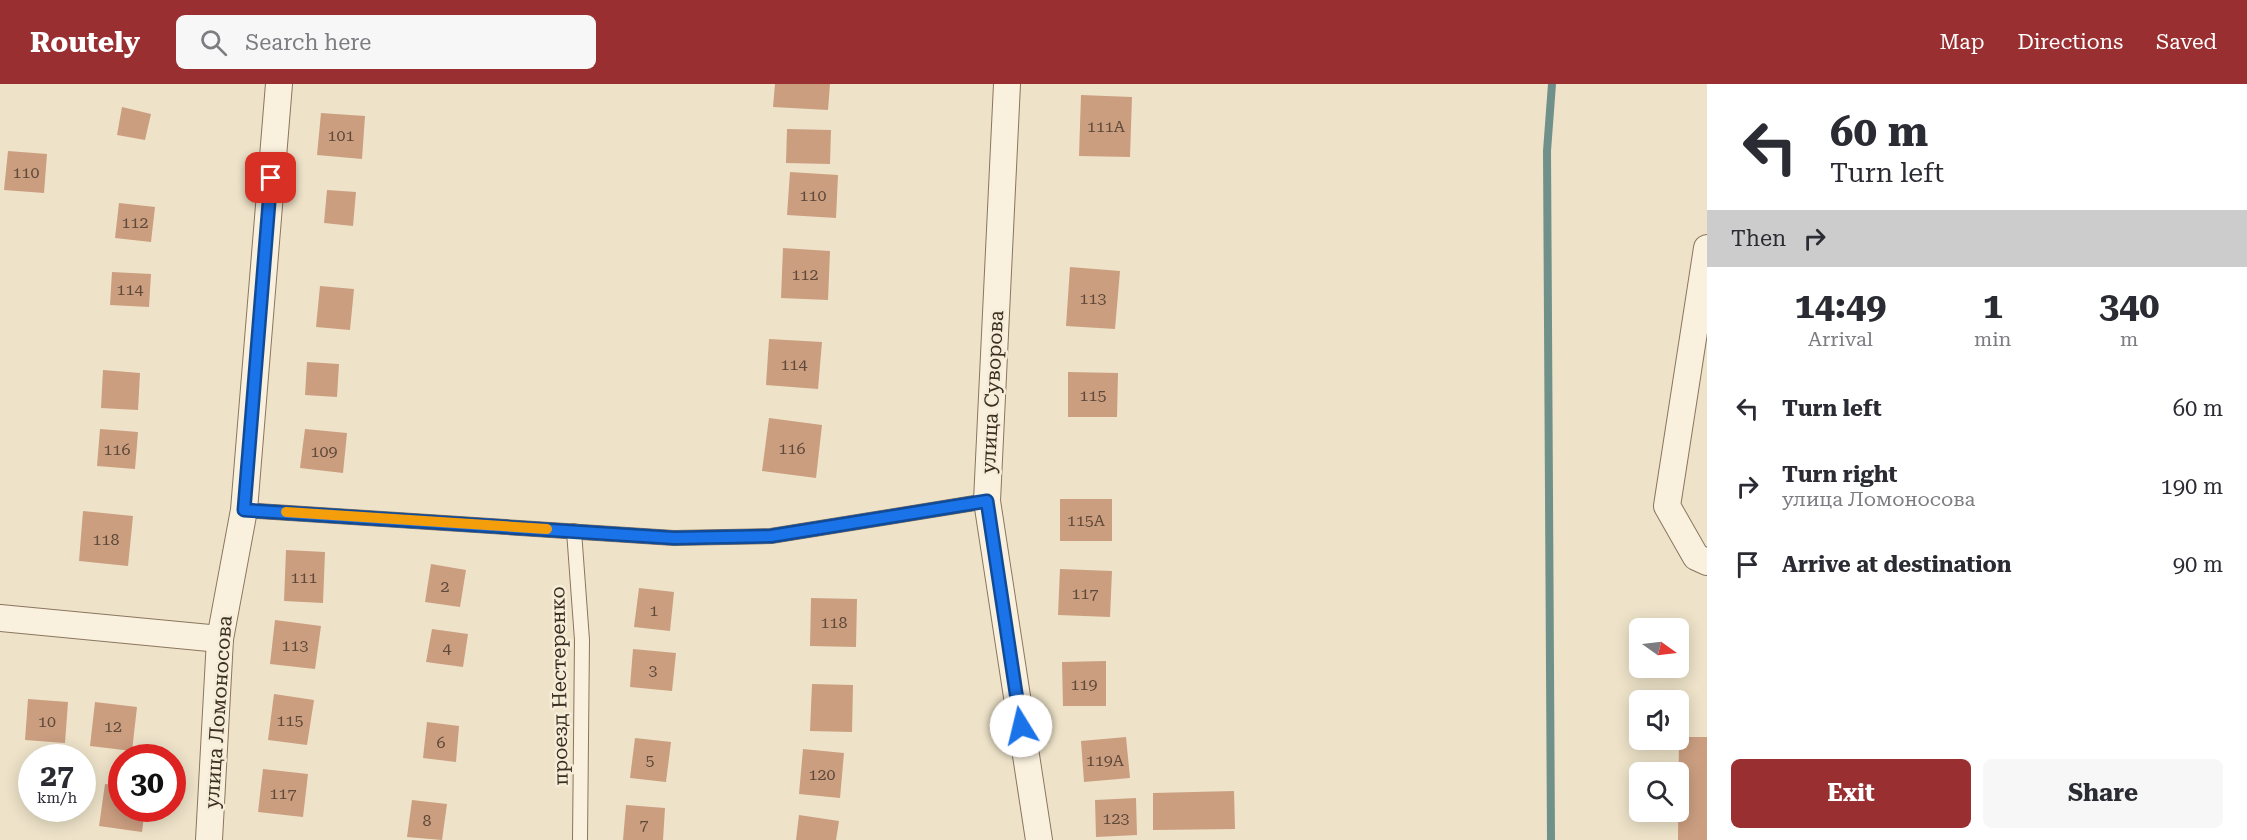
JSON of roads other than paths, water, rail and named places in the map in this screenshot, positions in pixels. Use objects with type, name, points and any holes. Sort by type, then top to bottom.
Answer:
[{"type":"street","name":"улица Ломоносова","points":[[209,840],[219,639],[244,510],[279,84]]},
{"type":"street","name":"улица Суворова","points":[[1007,84],[987,501],[1039,840]]},
{"type":"street","points":[[1707,248],[1667,506],[1696,558],[1707,562]]},
{"type":"street","points":[[0,618],[219,639]]},
{"type":"lane","points":[[244,510],[674,538],[771,536],[987,501]]},
{"type":"lane","name":"проезд Нестеренко","points":[[574,531],[582,640],[580,840]]},
{"type":"waterway","points":[[1551,840],[1547,151],[1552,84]]}]
